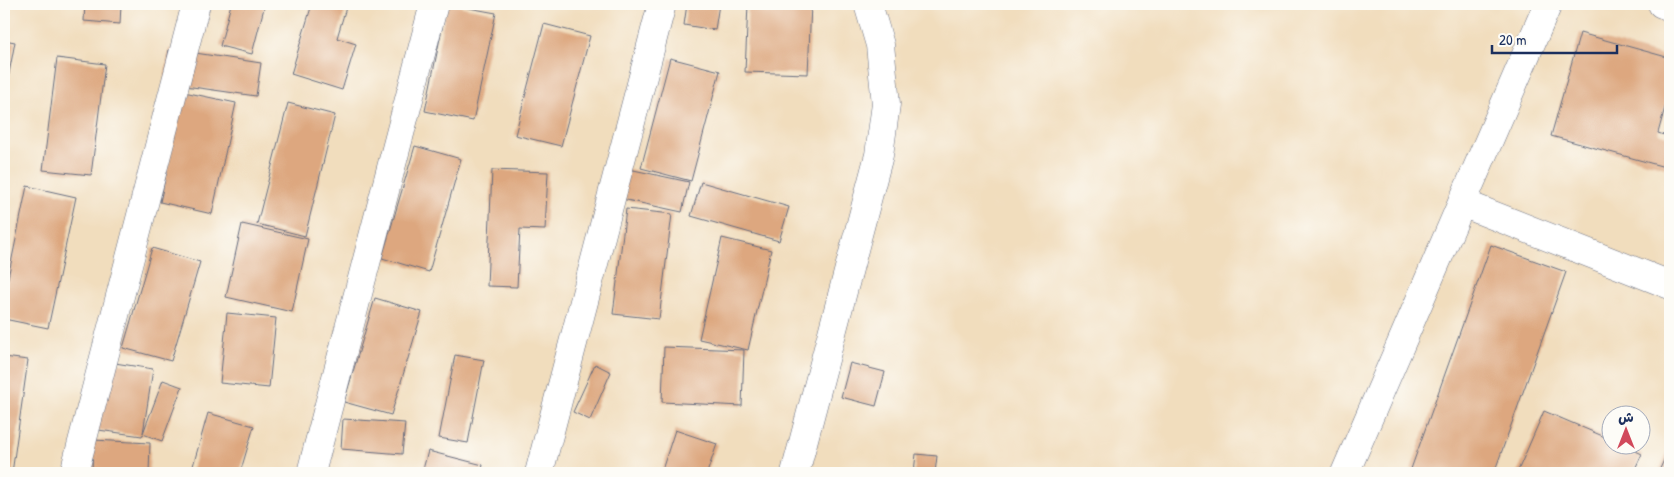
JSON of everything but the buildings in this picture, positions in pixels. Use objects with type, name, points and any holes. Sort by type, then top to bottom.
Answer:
[{"type":"street","points":[[74,473],[196,4]]},
{"type":"street","points":[[310,473],[434,4]]},
{"type":"street","points":[[539,473],[662,4]]},
{"type":"street","points":[[795,473],[879,155],[886,104],[880,45],[868,4]]},
{"type":"street","points":[[1346,473],[1548,4]]},
{"type":"street","points":[[1662,4],[1670,7]]},
{"type":"street","points":[[1462,203],[1670,285]]}]
